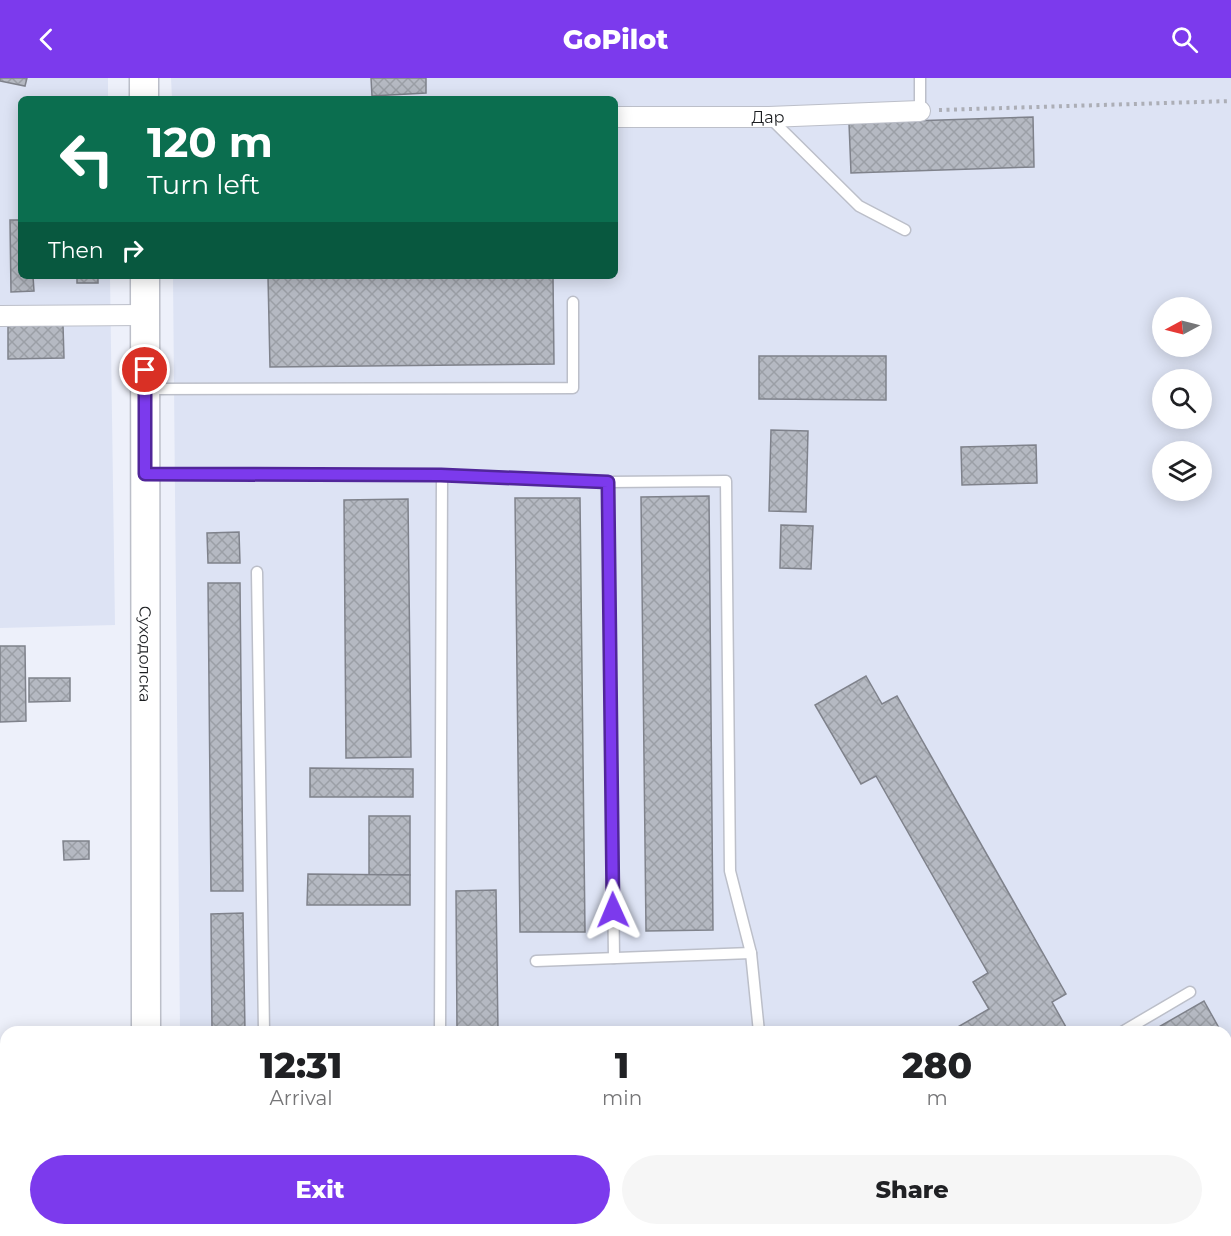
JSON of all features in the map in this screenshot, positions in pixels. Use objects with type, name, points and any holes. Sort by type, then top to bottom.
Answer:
[{"type":"street","points":[[144,78],[144,96]]},
{"type":"street","name":"Дар","points":[[618,117],[769,117],[920,111]]},
{"type":"street","name":"Суходолска","points":[[145,279],[146,1026]]},
{"type":"street","points":[[0,316],[145,315]]},
{"type":"lane","points":[[920,78],[920,111]]},
{"type":"lane","points":[[769,117],[859,206],[905,230]]},
{"type":"lane","points":[[145,389],[573,388],[573,302]]},
{"type":"lane","points":[[145,474],[441,475],[608,482],[726,481],[730,871],[752,953],[758,1026]]},
{"type":"lane","points":[[440,1026],[441,475]]},
{"type":"lane","points":[[608,482],[614,958]]},
{"type":"lane","points":[[257,572],[264,1026]]},
{"type":"lane","points":[[536,961],[752,953]]},
{"type":"lane","points":[[1132,1026],[1190,992]]},
{"type":"path","points":[[920,111],[1231,101]]},
{"type":"shaded area","points":[[0,78],[108,78],[108,96],[18,96],[18,279],[110,279],[115,625],[0,628]]},
{"type":"shaded area","points":[[171,78],[1231,78],[1231,1026],[180,1026],[173,279],[618,279],[618,96],[172,96]]},
{"type":"building","points":[[0,78],[27,78],[25,86],[0,81]]},
{"type":"building","points":[[371,78],[426,78],[426,93],[372,96]]},
{"type":"building","points":[[1033,117],[1034,167],[851,173],[849,123]]},
{"type":"building","points":[[10,220],[18,220],[18,279],[33,279],[34,291],[11,292]]},
{"type":"building","points":[[77,279],[98,279],[98,283],[77,283]]},
{"type":"building","points":[[268,279],[553,279],[554,364],[270,367]]},
{"type":"building","points":[[8,325],[63,325],[64,358],[8,359]]},
{"type":"building","points":[[759,356],[886,356],[886,400],[759,399]]},
{"type":"building","points":[[771,430],[808,431],[806,512],[769,511]]},
{"type":"building","points":[[1036,445],[1037,483],[962,485],[961,447]]},
{"type":"building","points":[[709,496],[713,930],[646,931],[641,497]]},
{"type":"building","points":[[515,498],[580,498],[585,932],[520,932]]},
{"type":"building","points":[[408,499],[411,757],[346,758],[344,500]]},
{"type":"building","points":[[781,525],[813,526],[811,569],[780,568]]},
{"type":"building","points":[[239,532],[240,563],[208,563],[207,533]]},
{"type":"building","points":[[208,583],[240,583],[243,891],[211,891]]},
{"type":"building","points":[[0,646],[25,646],[26,721],[0,722]]},
{"type":"building","points":[[866,676],[882,704],[897,696],[1066,994],[1052,1002],[1065,1026],[959,1026],[989,1009],[973,982],[988,973],[876,776],[861,784],[815,705]]},
{"type":"building","points":[[29,678],[70,678],[70,701],[29,702]]},
{"type":"building","points":[[310,768],[413,769],[413,797],[310,797]]},
{"type":"building","points":[[369,816],[410,816],[410,875],[369,875]]},
{"type":"building","points":[[63,841],[89,841],[89,859],[64,860]]},
{"type":"building","points":[[308,874],[410,875],[410,905],[307,905]]},
{"type":"building","points":[[496,890],[498,1026],[457,1026],[456,891]]},
{"type":"building","points":[[243,913],[245,1026],[212,1026],[211,914]]},
{"type":"building","points":[[1204,1001],[1218,1026],[1160,1026]]},
{"type":"route","points":[[145,370],[145,474],[441,475],[608,482],[613,910]]}]
